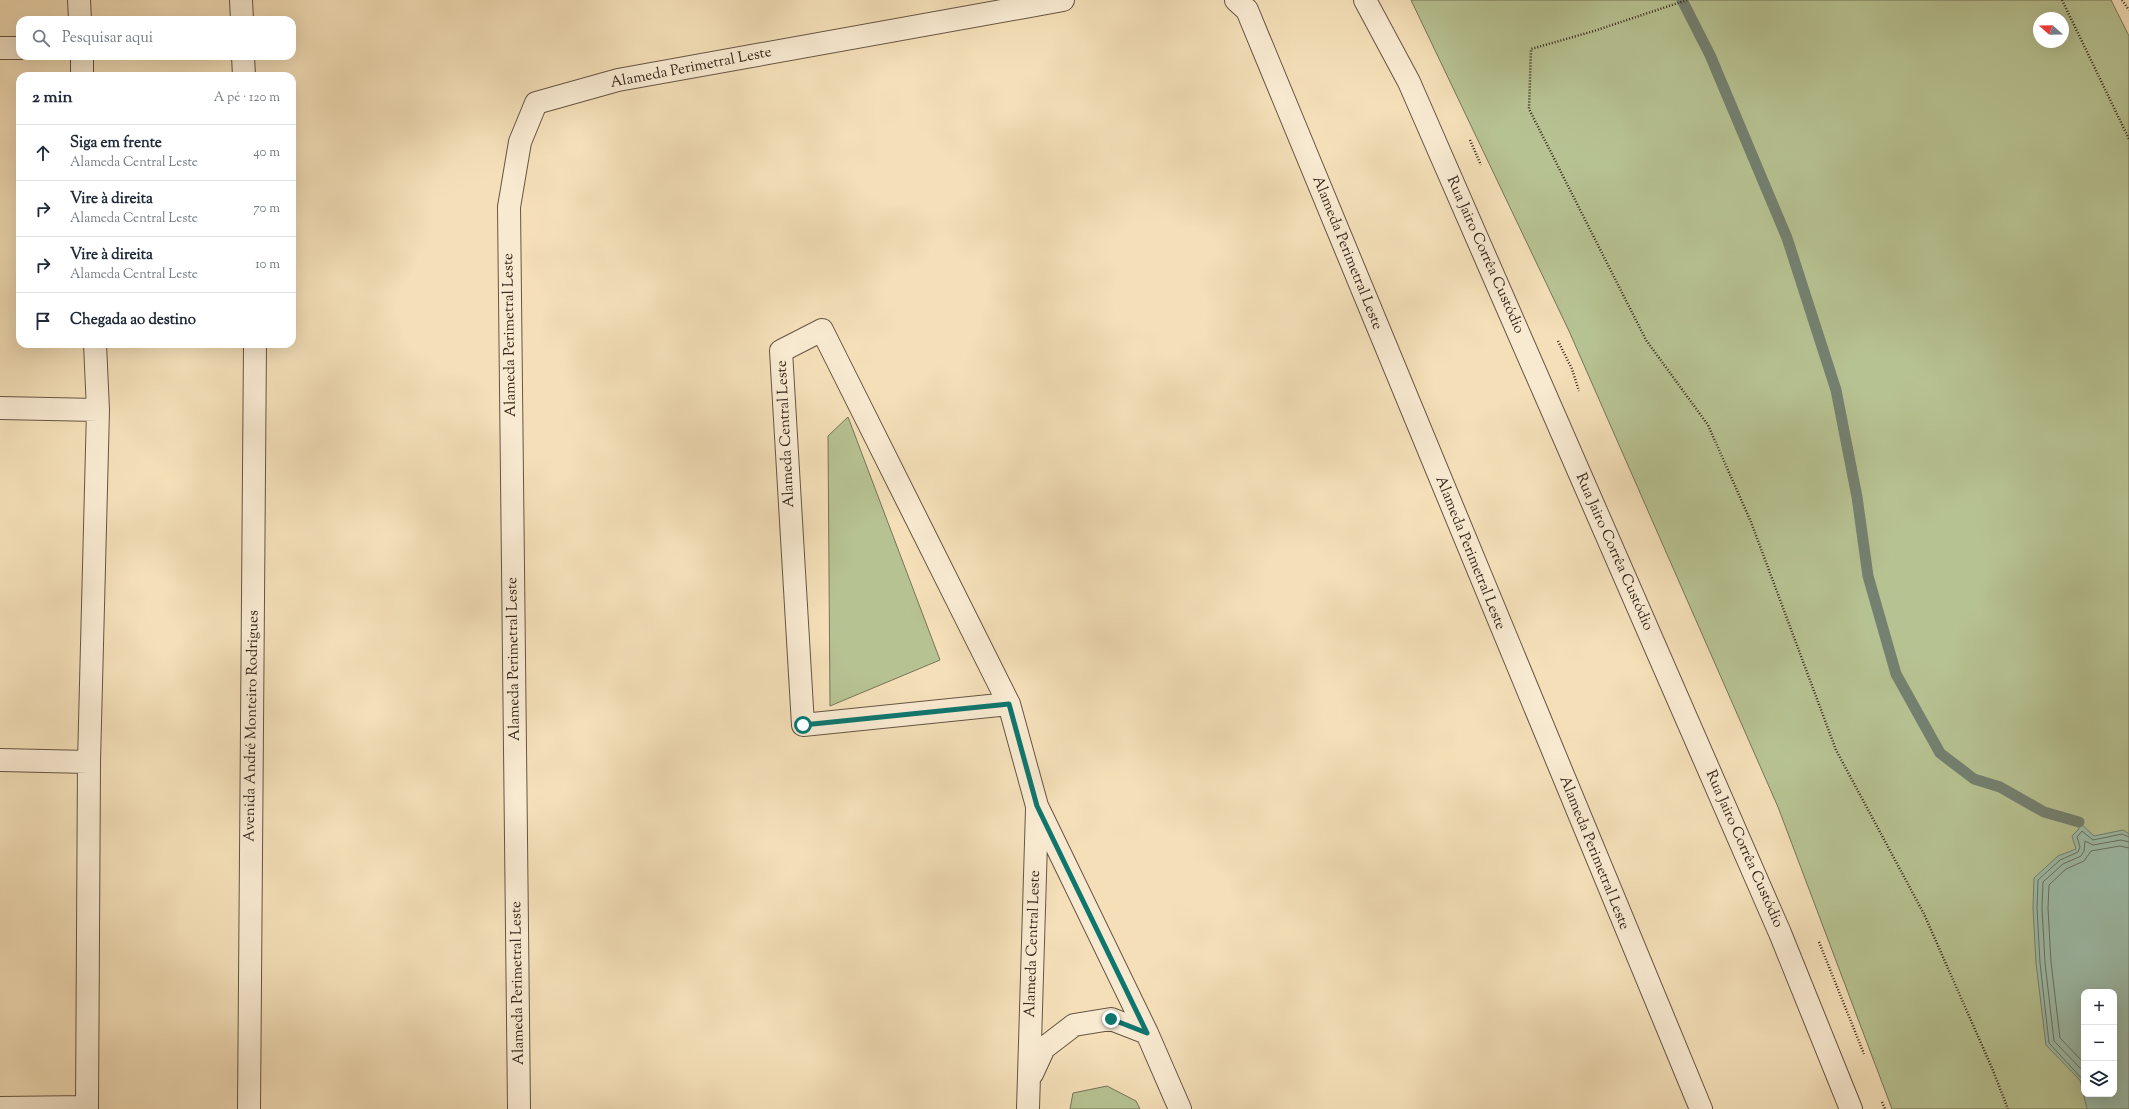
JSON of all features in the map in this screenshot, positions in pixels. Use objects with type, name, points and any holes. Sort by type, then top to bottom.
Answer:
[{"type":"street","points":[[79,0],[80,16]]},
{"type":"street","points":[[241,0],[242,16]]},
{"type":"street","name":"Alameda Perimetral Leste","points":[[519,1109],[509,207],[520,142],[536,103],[618,80],[1063,0]]},
{"type":"street","name":"Alameda Perimetral Leste","points":[[1236,0],[1247,10],[1701,1109]]},
{"type":"street","name":"Rua Jairo Corrêa Custódio","points":[[1365,0],[1419,104],[1780,934],[1851,1109]]},
{"type":"street","points":[[0,48],[16,48]]},
{"type":"street","points":[[82,60],[82,72]]},
{"type":"street","points":[[243,60],[244,72]]},
{"type":"street","name":"Alameda Central Leste","points":[[1009,704],[803,725],[781,351],[822,330],[1009,704],[1037,806],[1147,1033],[1180,1109]]},
{"type":"street","points":[[0,1108],[87,1108],[89,762],[98,410],[95,348]]},
{"type":"street","name":"Avenida André Monteiro Rodrigues","points":[[249,1109],[255,348]]},
{"type":"street","points":[[0,408],[98,410]]},
{"type":"street","points":[[0,760],[89,762]]},
{"type":"street","name":"Alameda Central Leste","points":[[1028,1109],[1037,806]]},
{"type":"street","name":"Alameda Central Leste","points":[[1028,1083],[1044,1048],[1074,1025],[1111,1019],[1147,1033]]},
{"type":"path","points":[[1687,0],[1594,31],[1531,49],[1529,109],[1646,340],[1708,425],[1750,522],[1836,750],[1924,914],[1992,1068],[2008,1109]]},
{"type":"path","points":[[2062,0],[2129,139]]},
{"type":"path","points":[[2122,0],[2129,10]]},
{"type":"shaded area","points":[[1411,0],[2111,0],[2129,36],[2129,1109],[1892,1109],[1778,807],[1569,331]]},
{"type":"shaded area","points":[[848,417],[940,660],[830,706],[828,436]]},
{"type":"shaded area","points":[[1107,1086],[1136,1101],[1140,1109],[1070,1109],[1073,1093]]},
{"type":"water","points":[[2079,822],[2094,836],[2123,830],[2129,834],[2129,1109],[2087,1109],[2084,1097],[2117,1097],[2117,989],[2081,989],[2081,1084],[2080,1080],[2046,1045],[2036,963],[2033,908],[2034,878],[2058,856],[2076,849],[2072,836],[2079,829]]},
{"type":"waterway","points":[[1682,0],[1710,55],[1787,238],[1836,390],[1857,497],[1868,576],[1896,674],[1940,753],[1974,779],[2000,787],[2044,812],[2079,822]]},
{"type":"route","points":[[803,725],[1009,704],[1037,806],[1147,1033],[1111,1019]]}]
